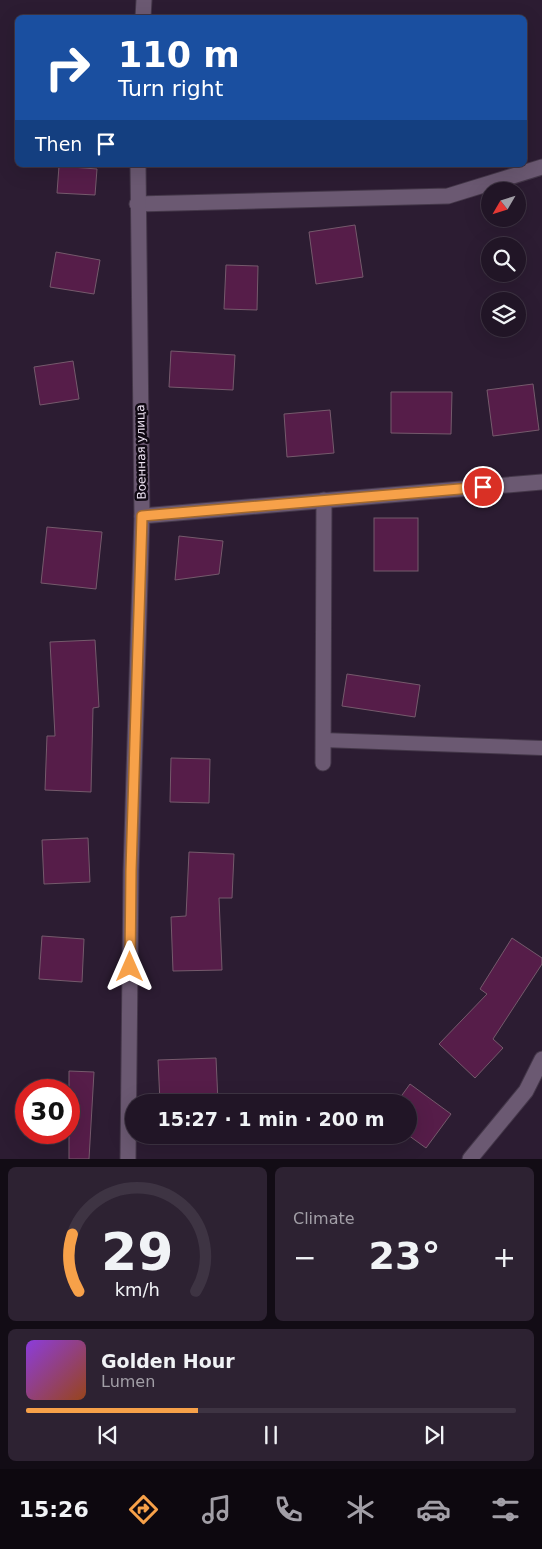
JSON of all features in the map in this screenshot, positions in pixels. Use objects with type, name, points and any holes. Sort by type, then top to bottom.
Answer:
[{"type":"street","points":[[143,15],[144,0]]},
{"type":"street","name":"Военная улица","points":[[128,1159],[131,871],[142,516],[138,167]]},
{"type":"street","points":[[137,204],[448,196],[542,167]]},
{"type":"street","points":[[142,516],[542,482]]},
{"type":"street","points":[[323,763],[324,500]]},
{"type":"street","points":[[470,1159],[526,1091],[542,1059]]},
{"type":"lane","points":[[323,740],[542,748]]},
{"type":"building","points":[[59,167],[97,169],[95,195],[57,193]]},
{"type":"building","points":[[355,225],[363,277],[316,284],[309,232]]},
{"type":"building","points":[[56,252],[100,260],[94,294],[50,287]]},
{"type":"building","points":[[226,265],[258,266],[257,310],[224,309]]},
{"type":"building","points":[[171,351],[235,355],[233,390],[169,387]]},
{"type":"building","points":[[73,361],[79,399],[40,405],[34,367]]},
{"type":"building","points":[[533,384],[539,430],[493,436],[487,390]]},
{"type":"building","points":[[391,392],[452,392],[451,434],[391,433]]},
{"type":"building","points":[[330,410],[334,453],[287,457],[284,414]]},
{"type":"building","points":[[374,518],[418,518],[418,571],[374,571]]},
{"type":"building","points":[[47,527],[102,532],[96,589],[41,583]]},
{"type":"building","points":[[179,536],[223,541],[219,574],[175,580]]},
{"type":"building","points":[[95,640],[99,707],[93,708],[91,792],[45,790],[47,736],[55,736],[50,642]]},
{"type":"building","points":[[347,674],[420,685],[415,717],[342,706]]},
{"type":"building","points":[[171,758],[210,759],[209,803],[170,802]]},
{"type":"building","points":[[88,838],[90,882],[44,884],[42,840]]},
{"type":"building","points":[[189,852],[234,854],[232,898],[219,898],[222,970],[173,971],[171,917],[186,916]]},
{"type":"building","points":[[42,936],[84,939],[82,982],[39,979]]},
{"type":"building","points":[[512,938],[542,958],[542,964],[493,1039],[503,1048],[475,1078],[439,1044],[487,994],[480,989]]},
{"type":"building","points":[[216,1058],[218,1094],[160,1094],[158,1060]]},
{"type":"building","points":[[69,1071],[94,1072],[89,1159],[69,1159],[69,1144],[80,1144],[80,1079],[69,1079]]},
{"type":"building","points":[[410,1084],[451,1114],[426,1148],[417,1142],[417,1094],[403,1094]]},
{"type":"route","points":[[130,967],[131,871],[142,516],[483,487]]}]
